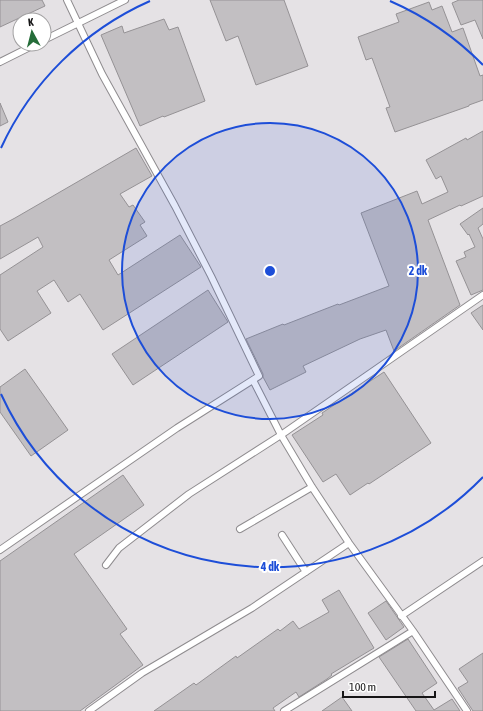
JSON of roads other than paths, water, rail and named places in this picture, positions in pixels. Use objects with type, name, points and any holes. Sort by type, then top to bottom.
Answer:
[{"type":"street","points":[[0,550],[177,428],[258,376],[211,276],[175,206],[102,74],[67,0]]},
{"type":"street","points":[[52,36],[125,0]]},
{"type":"street","points":[[0,62],[20,52]]},
{"type":"street","points":[[106,565],[119,548],[189,494],[281,435],[483,295]]},
{"type":"street","points":[[252,380],[281,435],[348,543],[413,631],[467,711]]},
{"type":"street","points":[[240,530],[312,487]]},
{"type":"street","points":[[282,535],[306,572]]},
{"type":"street","points":[[89,711],[142,673],[252,608],[348,543]]},
{"type":"street","points":[[401,616],[483,561]]},
{"type":"street","points":[[284,711],[413,631]]}]
